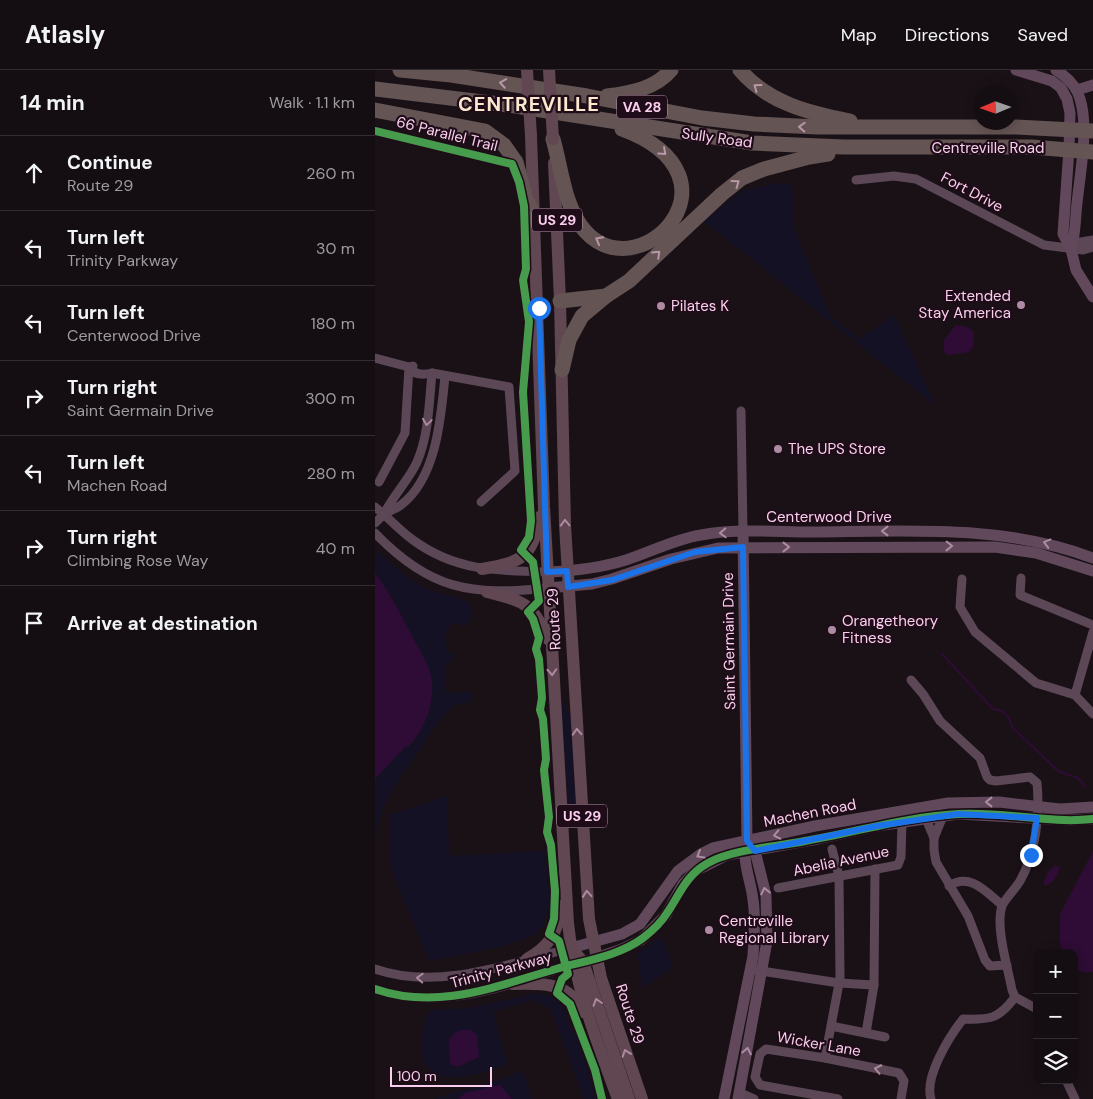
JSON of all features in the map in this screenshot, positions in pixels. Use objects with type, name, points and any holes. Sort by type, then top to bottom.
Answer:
[{"type":"highway","name":"Sully Road","points":[[400,70],[451,75],[587,96],[728,122],[818,127],[886,127]]},
{"type":"highway","points":[[587,96],[621,94],[646,88],[658,82],[671,70]]},
{"type":"highway","points":[[740,70],[751,83],[763,92],[806,112],[886,127]]},
{"type":"highway","name":"Sully Road","points":[[375,89],[466,99],[743,142],[882,148]]},
{"type":"highway","points":[[375,110],[485,131],[504,145],[516,162],[535,218]]},
{"type":"highway","points":[[553,139],[573,210],[581,226],[589,236],[614,247],[628,248],[640,246],[660,237],[669,227],[681,203],[681,187],[676,166],[665,152],[651,142],[629,131],[588,117]]},
{"type":"highway","name":"Centreville Road","points":[[886,127],[1016,127],[1082,130]]},
{"type":"highway","points":[[562,370],[569,340],[577,324],[606,296],[629,281],[699,214],[743,178],[764,169],[809,157],[882,148]]},
{"type":"highway","name":"Centreville Road","points":[[882,148],[1081,150]]},
{"type":"highway","points":[[560,301],[606,296]]},
{"type":"main road","name":"Route 29","points":[[527,70],[535,218],[547,572],[564,871],[571,948]]},
{"type":"main road","name":"Route 29","points":[[549,70],[560,301],[567,571],[583,844],[593,943],[584,961],[596,1038],[618,1099]]},
{"type":"main road","points":[[538,299],[560,301]]},
{"type":"main road","points":[[481,569],[506,564],[519,559],[529,551],[535,540],[544,507]]},
{"type":"main road","points":[[487,592],[515,600],[531,609],[538,617],[551,645]]},
{"type":"main road","points":[[527,958],[550,942],[557,928],[564,871]]},
{"type":"main road","points":[[571,948],[584,961],[629,1099]]},
{"type":"main road","name":"Route 29","points":[[584,961],[642,1099]]},
{"type":"main road","points":[[513,984],[551,984],[566,991],[580,1005],[596,1038]]},
{"type":"street","points":[[1015,70],[1045,78],[1061,88],[1082,130]]},
{"type":"street","points":[[1056,70],[1077,90],[1082,105],[1081,150],[1063,234],[1071,249],[1076,270],[1093,297]]},
{"type":"street","points":[[1077,90],[1093,85]]},
{"type":"street","name":"Fort Drive","points":[[856,180],[894,176],[916,179],[1031,239],[1055,248],[1083,250],[1093,247]]},
{"type":"street","points":[[1071,249],[1081,242],[1093,240]]},
{"type":"street","points":[[375,358],[409,367],[417,373],[509,387],[515,471],[481,502]]},
{"type":"street","points":[[379,482],[405,434],[409,367]]},
{"type":"street","points":[[375,523],[384,514],[394,495],[417,463],[428,421],[432,374]]},
{"type":"street","points":[[384,514],[402,505],[415,490],[426,471],[438,437],[445,376]]},
{"type":"street","name":"Saint Germain Drive","points":[[724,1099],[753,956],[754,905],[748,848],[741,412]]},
{"type":"street","points":[[375,507],[412,539],[446,560],[481,569],[567,571]]},
{"type":"street","name":"Centerwood Drive","points":[[567,571],[597,567],[628,559],[689,537],[743,532],[979,532],[1038,541],[1093,558]]},
{"type":"street","points":[[375,533],[402,559],[425,574],[451,585],[487,592],[568,587]]},
{"type":"street","name":"Centerwood Drive","points":[[568,587],[612,580],[695,552],[743,547],[995,547],[1036,553],[1093,571]]},
{"type":"street","points":[[962,578],[960,607],[975,632],[1036,683],[1075,696],[1093,714]]},
{"type":"street","points":[[1021,578],[1020,595],[1093,626]]},
{"type":"street","points":[[1075,696],[1093,632]]},
{"type":"street","points":[[911,680],[923,694],[940,721],[980,758],[987,777],[996,782],[1025,777],[1034,779],[1037,783],[1037,812],[1027,866],[1021,880],[1003,905],[1003,940],[1015,997],[1033,1007]]},
{"type":"street","name":"Machen Road","points":[[584,961],[641,940],[666,915],[683,884],[695,872],[727,855],[748,848],[948,803],[999,802],[1069,820],[1093,819]]},
{"type":"street","name":"Machen Road","points":[[571,948],[622,934],[640,924],[651,912],[670,880],[687,864],[713,848],[748,848],[943,816],[1037,812],[1093,807]]},
{"type":"street","points":[[943,816],[935,838],[936,862],[968,916],[985,960],[990,966],[1007,965]]},
{"type":"street","points":[[926,819],[935,838]]},
{"type":"street","name":"Abelia Avenue","points":[[778,888],[898,865],[901,857],[902,822]]},
{"type":"street","name":"Saint Germain Drive","points":[[739,1096],[767,941],[767,903],[748,848]]},
{"type":"street","points":[[825,1058],[839,984],[839,876],[832,849]]},
{"type":"street","points":[[866,1033],[874,985],[875,869]]},
{"type":"street","points":[[949,886],[957,881],[971,881],[1003,905]]},
{"type":"street","name":"Trinity Parkway","points":[[375,969],[399,976],[433,978],[465,974],[571,948]]},
{"type":"street","name":"Trinity Parkway","points":[[375,990],[398,996],[431,999],[461,996],[513,984],[584,961]]},
{"type":"street","points":[[750,969],[839,984],[874,985]]},
{"type":"street","points":[[931,1099],[928,1089],[929,1080],[955,1030],[963,1019],[981,1020],[1003,1012],[1015,997]]},
{"type":"street","points":[[831,1026],[885,1037]]},
{"type":"street","name":"Wicker Lane","points":[[838,1099],[760,1085],[755,1077],[760,1054],[766,1049],[825,1058],[899,1073],[903,1081],[901,1099]]},
{"type":"street","points":[[1067,1084],[1075,1099]]},
{"type":"street","points":[[739,1096],[754,1099]]},
{"type":"shaded area","points":[[777,183],[791,184],[794,206],[793,226],[830,316],[859,339],[894,315],[936,406],[704,221],[742,191]]},
{"type":"shaded area","points":[[956,325],[968,327],[974,332],[973,347],[969,352],[949,355],[944,352],[944,340]]},
{"type":"shaded area","points":[[375,548],[412,581],[432,591],[468,602],[471,609],[469,622],[463,627],[462,623],[450,624],[450,629],[445,630],[447,653],[453,652],[454,662],[445,663],[446,693],[471,692],[472,702],[454,705],[443,715],[392,790],[382,810],[375,839],[375,779],[406,746],[412,744],[418,735],[430,708],[431,679],[425,662],[392,596],[375,573]]},
{"type":"shaded area","points":[[375,573],[394,601],[425,659],[429,669],[432,689],[429,711],[421,730],[408,747],[406,746],[375,779]]},
{"type":"shaded area","points":[[561,697],[571,719],[577,831],[568,807]]},
{"type":"shaded area","points":[[447,796],[449,856],[545,851],[550,907],[543,925],[535,935],[504,946],[429,961],[390,866],[390,815]]},
{"type":"shaded area","points":[[1093,851],[1093,972],[1084,973],[1078,970],[1078,949],[1062,949],[1060,945],[1060,914]]},
{"type":"shaded area","points":[[1055,865],[1060,868],[1055,879],[1047,886],[1043,884],[1048,872]]},
{"type":"shaded area","points":[[662,937],[673,967],[643,988],[637,953]]},
{"type":"shaded area","points":[[537,993],[556,1000],[561,1005],[573,1032],[579,1039],[596,1099],[584,1099],[551,1009],[532,1000],[493,1012],[508,1065],[482,1073],[453,1077],[441,1076],[430,1070],[424,1060],[422,1043],[422,1034],[428,1014],[431,1010],[469,1008]],"holes":[[[460,1030],[470,1030],[477,1035],[450,1064]]]},
{"type":"shaded area","points":[[460,1030],[470,1030],[477,1035],[479,1057],[458,1067],[450,1064],[449,1041]]},
{"type":"shaded area","points":[[522,1070],[532,1099],[512,1099],[512,1097],[465,1093],[458,1099],[434,1099],[504,1078]]},
{"type":"shaded area","points":[[500,1085],[512,1099],[458,1099],[465,1093]]},
{"type":"waterway","points":[[942,654],[993,709],[1006,715],[1012,727],[1058,771],[1078,778],[1085,786]]},
{"type":"cycle path","name":"66 Parallel Trail","points":[[375,131],[512,164],[519,182],[524,206],[526,269],[523,280],[529,322],[523,392],[531,521],[529,537],[521,550],[533,562],[539,601],[528,612],[533,619],[539,638],[536,649],[539,659],[542,698],[540,710],[543,719],[546,759],[544,770],[549,817],[547,832],[551,845],[555,891],[554,919],[549,934],[559,941],[568,974],[562,979],[557,993],[570,1004],[595,1070],[602,1099]]},
{"type":"cycle path","points":[[375,989],[421,998],[467,994],[612,954],[634,944],[656,927],[665,917],[684,885],[700,868],[718,858],[742,851],[805,841],[900,821],[958,814],[992,814],[1059,820],[1093,819]]},
{"type":"place","name":"Extended Stay America","points":[[1021,305]]},
{"type":"place","name":"Pilates K","points":[[661,306]]},
{"type":"place","name":"The UPS Store","points":[[778,449]]},
{"type":"place","name":"Orangetheory Fitness","points":[[832,630]]},
{"type":"place","name":"Centreville Regional Library","points":[[709,930]]},
{"type":"district","name":"CENTREVILLE","points":[[529,104]]},
{"type":"route","points":[[539,308],[547,572],[567,571],[568,587],[592,584],[632,574],[695,552],[717,548],[743,547],[747,841],[755,851],[877,826],[958,814],[981,814],[1037,818],[1031,855]]}]
